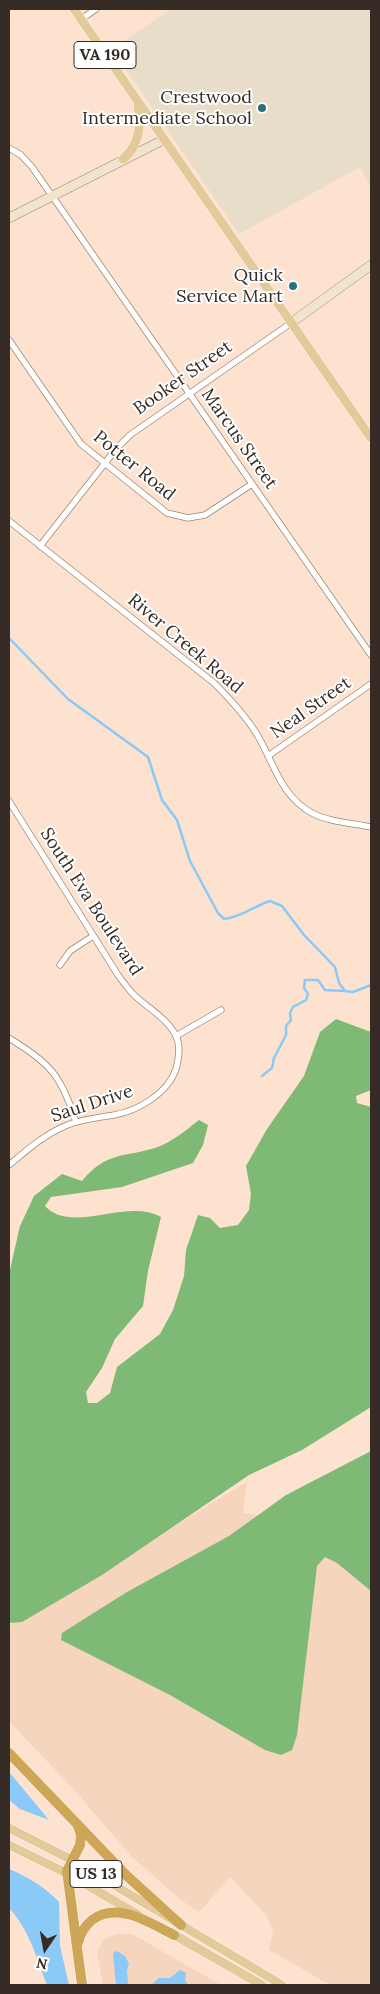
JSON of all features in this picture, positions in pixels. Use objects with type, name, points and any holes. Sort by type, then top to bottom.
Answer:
[{"type":"highway","points":[[9,1753],[126,1875],[181,1925]]},
{"type":"highway","points":[[77,1824],[81,1839],[67,1871],[70,1876],[82,1985]]},
{"type":"highway","points":[[78,1947],[85,1927],[98,1916],[109,1913],[135,1916],[174,1935]]},
{"type":"main road","name":"VA 190","points":[[74,9],[371,438]]},
{"type":"main road","points":[[123,159],[134,147],[137,139],[140,116],[137,101]]},
{"type":"main road","points":[[9,218],[163,140]]},
{"type":"main road","name":"Booker Street","points":[[291,323],[371,265]]},
{"type":"main road","name":"US 13","points":[[9,1828],[72,1860],[282,1985]]},
{"type":"main road","name":"US 13","points":[[9,1845],[70,1876],[262,1985]]},
{"type":"street","points":[[80,20],[96,9]]},
{"type":"street","name":"Marcus Street","points":[[9,148],[21,155],[52,195],[371,655]]},
{"type":"street","name":"Booker Street","points":[[40,546],[104,464],[130,436],[291,323]]},
{"type":"street","name":"Potter Road","points":[[9,340],[75,436],[104,464],[167,513],[179,517],[205,515],[252,484]]},
{"type":"street","name":"River Creek Road","points":[[9,522],[214,683],[242,712],[268,756],[283,787],[304,807],[325,818],[371,827]]},
{"type":"street","name":"Neal Street","points":[[268,756],[371,684]]},
{"type":"street","name":"South Eva Boulevard","points":[[9,801],[126,986],[171,1028],[176,1036]]},
{"type":"street","points":[[60,964],[70,951],[93,936]]},
{"type":"street","points":[[176,1036],[222,1010]]},
{"type":"street","name":"Saul Drive","points":[[9,1164],[47,1135],[76,1122],[127,1111],[159,1093],[170,1082],[178,1061],[180,1051],[176,1036]]},
{"type":"street","points":[[9,1038],[51,1068],[65,1090],[76,1122]]},
{"type":"street","points":[[252,1979],[257,1971]]},
{"type":"shaded area","name":"Crestwood Intermediate School","points":[[171,9],[371,9],[371,187],[360,167],[239,234],[112,49]]},
{"type":"shaded area","points":[[247,1482],[243,1513],[371,1530],[371,1985],[330,1985],[269,1950],[273,1932],[267,1916],[230,1877],[199,1912],[181,1900],[131,1856],[78,1794],[9,1721],[9,1625]]},
{"type":"shaded area","points":[[117,1934],[132,1934],[221,1985],[103,1985],[97,1952],[104,1939]]},
{"type":"green space","points":[[336,1019],[371,1032],[371,1090],[356,1096],[357,1103],[371,1107],[371,1407],[302,1450],[249,1475],[102,1575],[22,1622],[9,1623],[9,1274],[20,1226],[34,1196],[62,1174],[82,1181],[107,1160],[161,1146],[199,1120],[208,1125],[203,1145],[193,1163],[122,1187],[51,1197],[45,1206],[56,1214],[70,1217],[132,1211],[147,1212],[161,1217],[148,1271],[143,1306],[115,1339],[102,1368],[86,1392],[88,1403],[97,1403],[110,1393],[117,1367],[160,1334],[173,1310],[184,1276],[186,1250],[198,1215],[210,1218],[220,1228],[238,1225],[249,1210],[251,1194],[246,1166],[267,1129],[304,1076],[320,1032]]},
{"type":"green space","points":[[371,1451],[371,1591],[337,1563],[325,1557],[317,1566],[297,1735],[292,1750],[281,1755],[265,1750],[170,1695],[61,1640],[62,1633],[127,1592],[229,1536],[286,1495]]},
{"type":"water","points":[[9,1771],[49,1820],[20,1809],[9,1800]]},
{"type":"water","points":[[9,1869],[36,1883],[59,1902],[60,1946],[69,1985],[47,1985],[27,1935],[9,1908]]},
{"type":"water","points":[[117,1951],[125,1956],[129,1964],[127,1971],[128,1985],[116,1985],[113,1953]]},
{"type":"water","points":[[180,1970],[186,1973],[185,1981],[189,1985],[151,1985],[159,1978],[170,1978]]},
{"type":"waterway","points":[[9,638],[68,699],[148,757],[162,800],[177,820],[190,861],[218,913],[224,919],[236,916],[270,901],[282,906],[304,935],[335,967],[339,983],[345,991],[353,992],[371,985]]},
{"type":"waterway","points":[[262,1076],[272,1068],[274,1058],[286,1035],[286,1026],[291,1020],[290,1013],[293,1007],[306,1000],[308,994],[304,988],[305,980],[318,980],[325,990],[345,991]]},
{"type":"place","name":"Crestwood Intermediate School","points":[[262,108]]},
{"type":"place","name":"Quick Service Mart","points":[[293,286]]}]
